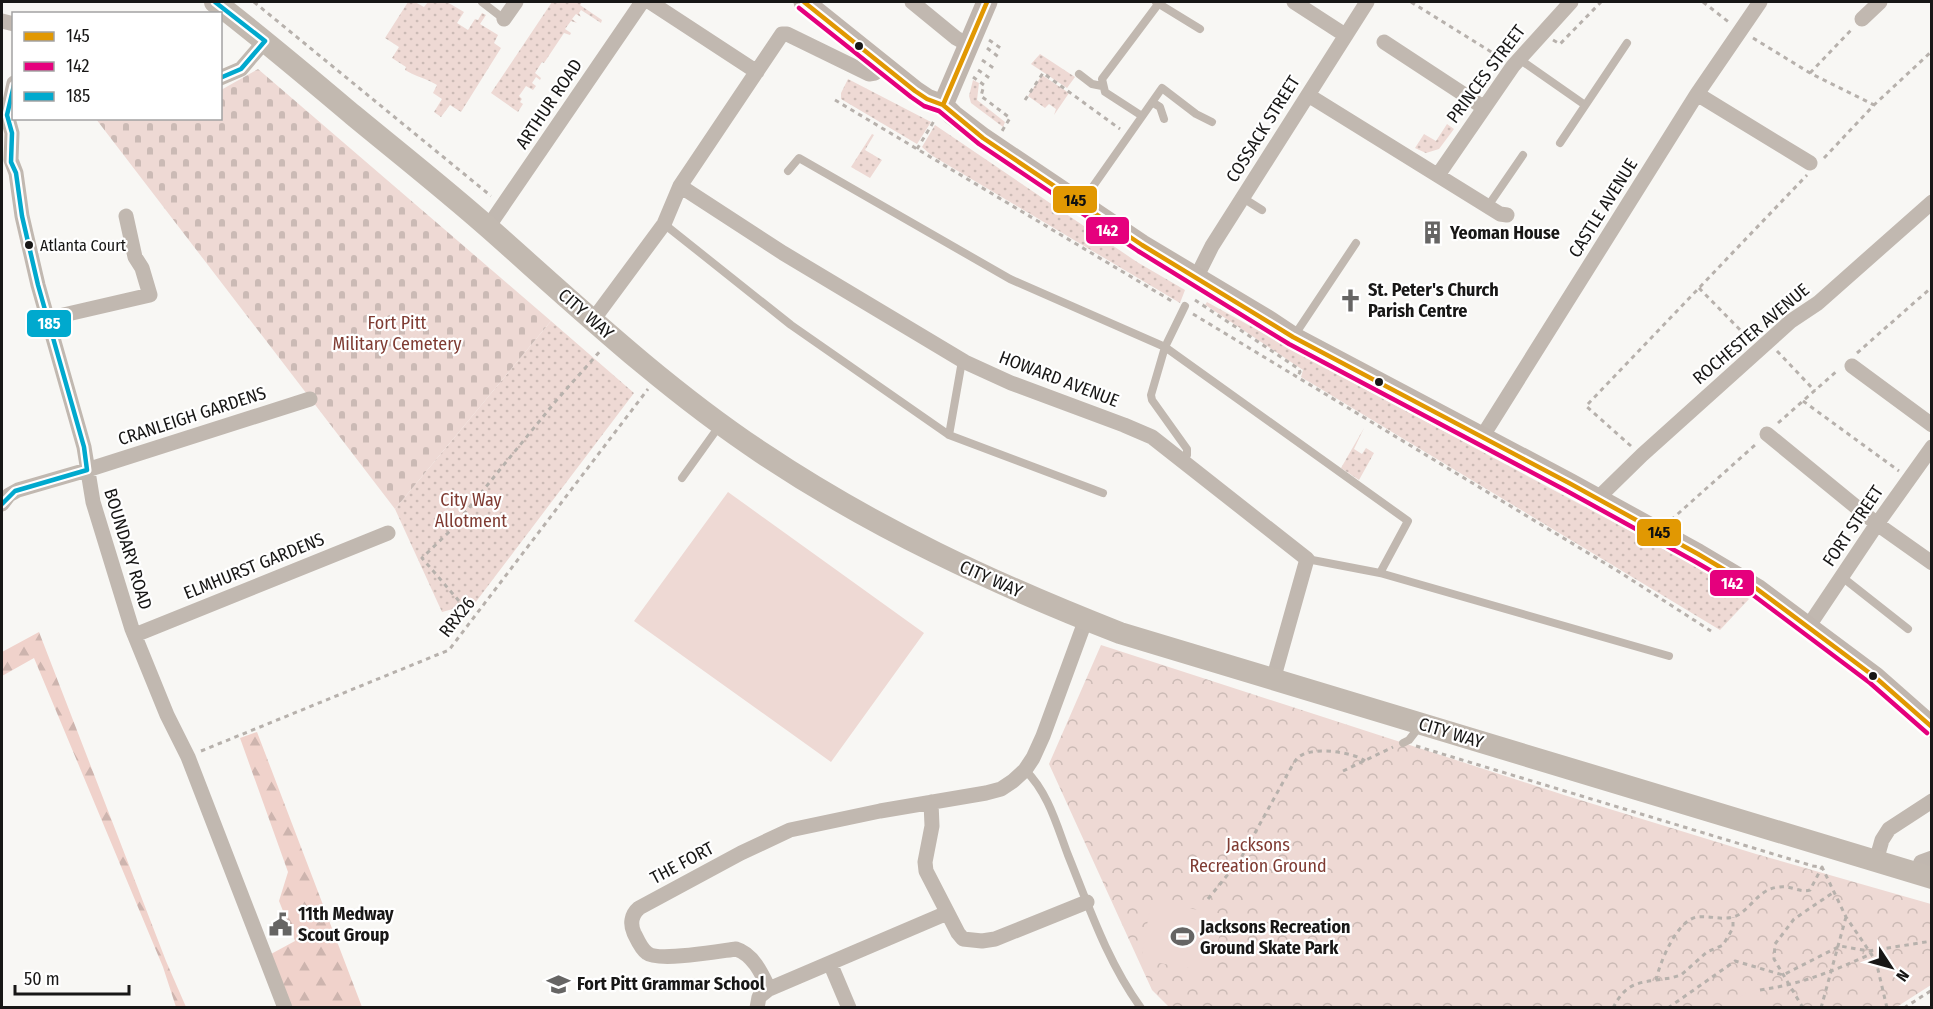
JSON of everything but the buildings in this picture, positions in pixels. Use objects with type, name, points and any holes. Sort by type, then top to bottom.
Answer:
[{"type":"main road","name":"CITY WAY","points":[[215,2],[266,41],[488,227],[659,376],[721,424],[813,485],[902,536],[991,580],[1120,633],[1875,861],[1926,870]]},
{"type":"street","points":[[504,19],[516,2]]},
{"type":"street","name":"ARTHUR ROAD","points":[[488,227],[642,2]]},
{"type":"street","points":[[650,2],[757,72]]},
{"type":"street","points":[[804,2],[921,95],[935,117]]},
{"type":"street","points":[[912,2],[956,38],[978,46]]},
{"type":"street","points":[[935,117],[978,46],[987,2]]},
{"type":"street","points":[[1294,2],[1345,35]]},
{"type":"street","name":"COSSACK STREET","points":[[1195,288],[1204,259],[1367,2]]},
{"type":"street","name":"PRINCES STREET","points":[[1438,175],[1512,60],[1571,2]]},
{"type":"street","name":"CASTLE AVENUE","points":[[1482,437],[1697,94],[1734,30],[1760,2]]},
{"type":"street","points":[[1862,19],[1880,2]]},
{"type":"street","points":[[593,320],[664,224],[680,186],[784,33],[869,74],[875,73],[883,64]]},
{"type":"street","points":[[222,77],[241,69],[266,41]]},
{"type":"street","points":[[1384,42],[1483,107]]},
{"type":"street","name":"BOUNDARY ROAD","points":[[12,92],[7,116],[12,130],[6,154],[16,171],[28,244],[46,319],[81,437],[90,495],[135,635],[167,715],[188,757],[285,1008]]},
{"type":"street","points":[[1697,94],[1814,165]]},
{"type":"street","points":[[1308,95],[1500,214],[1507,215]]},
{"type":"street","points":[[935,117],[953,115],[983,138],[1154,253],[1195,288],[1269,321],[1293,338],[1705,557],[1756,589],[1808,627],[1884,684],[1932,727]]},
{"type":"street","name":"HOWARD AVENUE","points":[[680,186],[802,265],[962,361],[1011,383],[1143,432],[1184,461],[1307,559]]},
{"type":"street","name":"ROCHESTER AVENUE","points":[[1598,499],[1642,455],[1764,345],[1793,320],[1818,303],[1932,202]]},
{"type":"street","points":[[46,319],[150,295],[142,268],[135,257],[126,216]]},
{"type":"street","points":[[1849,363],[1932,425]]},
{"type":"street","name":"CRANLEIGH GARDENS","points":[[2,504],[15,491],[310,399]]},
{"type":"street","points":[[1767,434],[1877,524],[1932,563]]},
{"type":"street","name":"FORT STREET","points":[[1808,627],[1932,447]]},
{"type":"street","name":"ELMHURST GARDENS","points":[[135,635],[388,533]]},
{"type":"street","points":[[1273,680],[1307,559]]},
{"type":"street","name":"THE FORT","points":[[769,989],[752,959],[738,949],[669,957],[648,954],[633,930],[634,913],[644,905],[785,832],[823,822],[994,791],[1013,781],[1025,770],[1043,736],[1086,619]]},
{"type":"street","points":[[1875,861],[1882,840],[1889,829],[1932,801]]},
{"type":"street","points":[[931,802],[932,826],[925,869],[947,914],[962,938],[986,941],[1087,902]]},
{"type":"street","points":[[757,1008],[760,996],[769,989],[947,914]]},
{"type":"street","points":[[830,963],[849,1008]]},
{"type":"lane","points":[[482,2],[504,19]]},
{"type":"lane","points":[[1142,116],[1106,93],[1102,86],[1102,78],[1157,2],[1200,29]]},
{"type":"lane","points":[[1560,143],[1627,43]]},
{"type":"lane","points":[[1512,60],[1585,105]]},
{"type":"lane","points":[[1079,74],[1092,84],[1102,86]]},
{"type":"lane","points":[[1081,203],[1162,88],[1196,114],[1212,122]]},
{"type":"lane","points":[[1152,102],[1160,107],[1164,119]]},
{"type":"lane","points":[[1488,206],[1522,155]]},
{"type":"lane","points":[[788,171],[799,158],[1010,279],[1165,346],[1408,520],[1380,573]]},
{"type":"lane","points":[[1243,198],[1262,210]]},
{"type":"lane","points":[[664,224],[791,325],[949,435],[1103,493]]},
{"type":"lane","points":[[1293,338],[1356,243]]},
{"type":"lane","points":[[1184,307],[1165,346],[1151,396],[1186,448],[1187,455],[1184,461]]},
{"type":"lane","points":[[949,435],[962,361]]},
{"type":"lane","points":[[682,478],[721,424]]},
{"type":"lane","points":[[1307,559],[1380,573],[1670,656]]},
{"type":"lane","points":[[1842,577],[1908,629]]},
{"type":"lane","points":[[1403,742],[1409,740],[1421,724]]},
{"type":"lane","points":[[1025,770],[1044,794],[1115,966],[1141,1008]]},
{"type":"path","points":[[254,2],[503,207]]},
{"type":"path","points":[[1411,2],[1512,60]]},
{"type":"path","points":[[1703,2],[1731,24],[1734,30],[1810,73],[1874,105]]},
{"type":"path","points":[[1810,73],[1862,19]]},
{"type":"path","points":[[978,46],[1002,49]]},
{"type":"path","points":[[978,46],[1000,58]]},
{"type":"path","points":[[978,46],[995,69]]},
{"type":"path","points":[[1642,455],[1586,406],[1814,165],[1932,51]]},
{"type":"path","points":[[991,79],[974,68],[971,77],[984,86],[981,96],[1010,118],[1004,132],[996,130]]},
{"type":"path","points":[[1025,100],[1043,73],[1121,130]]},
{"type":"path","points":[[835,100],[1184,307],[1621,573],[1711,631]]},
{"type":"path","points":[[917,149],[935,117]]},
{"type":"path","points":[[1658,532],[1932,287]]},
{"type":"path","points":[[1195,288],[1195,300],[1299,369],[1297,377]]},
{"type":"path","points":[[1699,288],[1815,391]]},
{"type":"path","points":[[459,601],[422,558],[450,531],[555,402],[613,338]]},
{"type":"path","name":"RRX26","points":[[188,757],[449,650],[659,376]]},
{"type":"path","points":[[1803,401],[1909,478]]},
{"type":"path","points":[[1343,771],[1403,742],[1822,867]]},
{"type":"path","points":[[1208,899],[1241,858],[1292,766],[1300,756],[1321,751],[1359,756],[1365,761]]},
{"type":"path","points":[[1822,867],[1846,917],[1870,953],[1879,972],[1887,1008]]},
{"type":"path","points":[[1656,980],[1671,941],[1681,927],[1694,917],[1730,919],[1739,914],[1762,892],[1777,887],[1788,886],[1805,892],[1810,890],[1822,867]]},
{"type":"path","points":[[1803,1008],[1774,959],[1775,944],[1794,918],[1834,892]]},
{"type":"path","points":[[1613,1008],[1621,993],[1632,986],[1681,975],[1707,952],[1723,945],[1733,928],[1733,917]]},
{"type":"path","points":[[1821,1008],[1840,946],[1846,917]]},
{"type":"path","points":[[1760,990],[1790,986],[1832,972],[1870,953],[1932,941]]},
{"type":"path","points":[[1668,1008],[1736,961],[1783,975],[1840,946],[1870,953]]},
{"type":"path","points":[[1904,1008],[1932,990]]},
{"type":"green space","points":[[408,2],[415,2],[424,7],[428,2],[447,2],[464,12],[457,23],[468,30],[482,13],[486,15],[480,24],[498,35],[494,43],[501,48],[461,112],[450,105],[441,117],[434,112],[442,99],[433,93],[437,85],[405,70],[406,67],[392,58],[399,47],[385,38]]},
{"type":"green space","points":[[552,2],[582,2],[580,5],[602,20],[601,23],[581,10],[579,13],[581,17],[576,14],[572,19],[577,23],[571,21],[565,29],[571,33],[570,35],[564,33],[535,73],[541,78],[540,80],[536,77],[532,83],[536,86],[533,90],[526,86],[519,96],[523,104],[518,112],[491,93]]},
{"type":"green space","points":[[1040,54],[1075,77],[1067,88],[1031,64]]},
{"type":"green space","name":"Fort Pitt Military Cemetery","points":[[258,69],[551,321],[395,509],[97,120],[222,120],[222,89]]},
{"type":"green space","points":[[1042,75],[1069,93],[1054,115],[1056,109],[1049,104],[1045,108],[1028,96]]},
{"type":"green space","points":[[848,79],[931,122],[917,144],[841,99],[841,93]]},
{"type":"green space","points":[[973,80],[979,83],[977,100],[1005,122],[1003,127],[971,103],[969,96]]},
{"type":"green space","points":[[1447,124],[1454,129],[1439,149],[1426,153],[1415,148],[1424,134],[1436,141]]},
{"type":"green space","points":[[935,125],[1137,262],[1185,290],[1180,303],[931,155],[922,147]]},
{"type":"green space","points":[[872,134],[874,135],[865,150],[882,160],[870,178],[851,167]]},
{"type":"green space","points":[[1207,302],[1686,561],[1749,599],[1720,630],[1301,377],[1303,370],[1205,305]]},
{"type":"green space","name":"City Way Allotment","points":[[551,321],[634,393],[475,603],[442,612],[395,509]]},
{"type":"green space","points":[[1364,428],[1354,449],[1362,454],[1366,448],[1374,453],[1359,480],[1341,468]]},
{"type":"green space","points":[[728,492],[924,633],[831,762],[634,621]]},
{"type":"green space","points":[[39,632],[166,961],[186,1007],[176,1007],[163,967],[34,658],[2,676],[2,652]]},
{"type":"green space","name":"Jacksons Recreation Ground","points":[[1101,645],[1564,795],[1756,854],[1931,904],[1931,985],[1895,1008],[1169,1007],[1152,990],[1049,764]]},
{"type":"green space","points":[[257,732],[362,1007],[291,1007],[271,954],[295,941],[279,901],[288,872],[240,738]]},
{"type":"green space","name":"Jacksons Recreation Ground Skate Park","points":[[1151,902],[1223,914],[1213,972],[1141,960]]},
{"type":"green space","points":[[1757,985],[1773,1007],[1726,1007]]},
{"type":"transit line","name":"185","points":[[215,2],[265,41],[241,69],[222,77]]},
{"type":"transit line","name":"145","points":[[804,2],[915,91],[943,105],[983,138],[1142,245],[1293,337],[1569,483],[1757,589],[1875,677],[1932,727]]},
{"type":"transit line","name":"145","points":[[943,105],[987,2]]},
{"type":"transit line","name":"142","points":[[799,8],[911,97],[924,106],[939,111],[979,144],[1138,251],[1289,344],[1565,490],[1753,595],[1870,683],[1927,733]]},
{"type":"transit line","name":"185","points":[[2,504],[15,491],[87,470],[84,447],[38,285],[22,216],[16,173],[11,162],[12,133],[7,115],[12,94]]},
{"type":"place","name":"Yeoman House","points":[[1432,233]]},
{"type":"place","name":"Atlanta Court","points":[[29,245]]},
{"type":"place","name":"St. Peter's Church Parish Centre","points":[[1350,300]]},
{"type":"place","name":"11th Medway Scout Group","points":[[280,924]]},
{"type":"place","name":"Jacksons Recreation Ground Skate Park","points":[[1182,937]]},
{"type":"place","name":"Fort Pitt Grammar School","points":[[559,984]]}]
